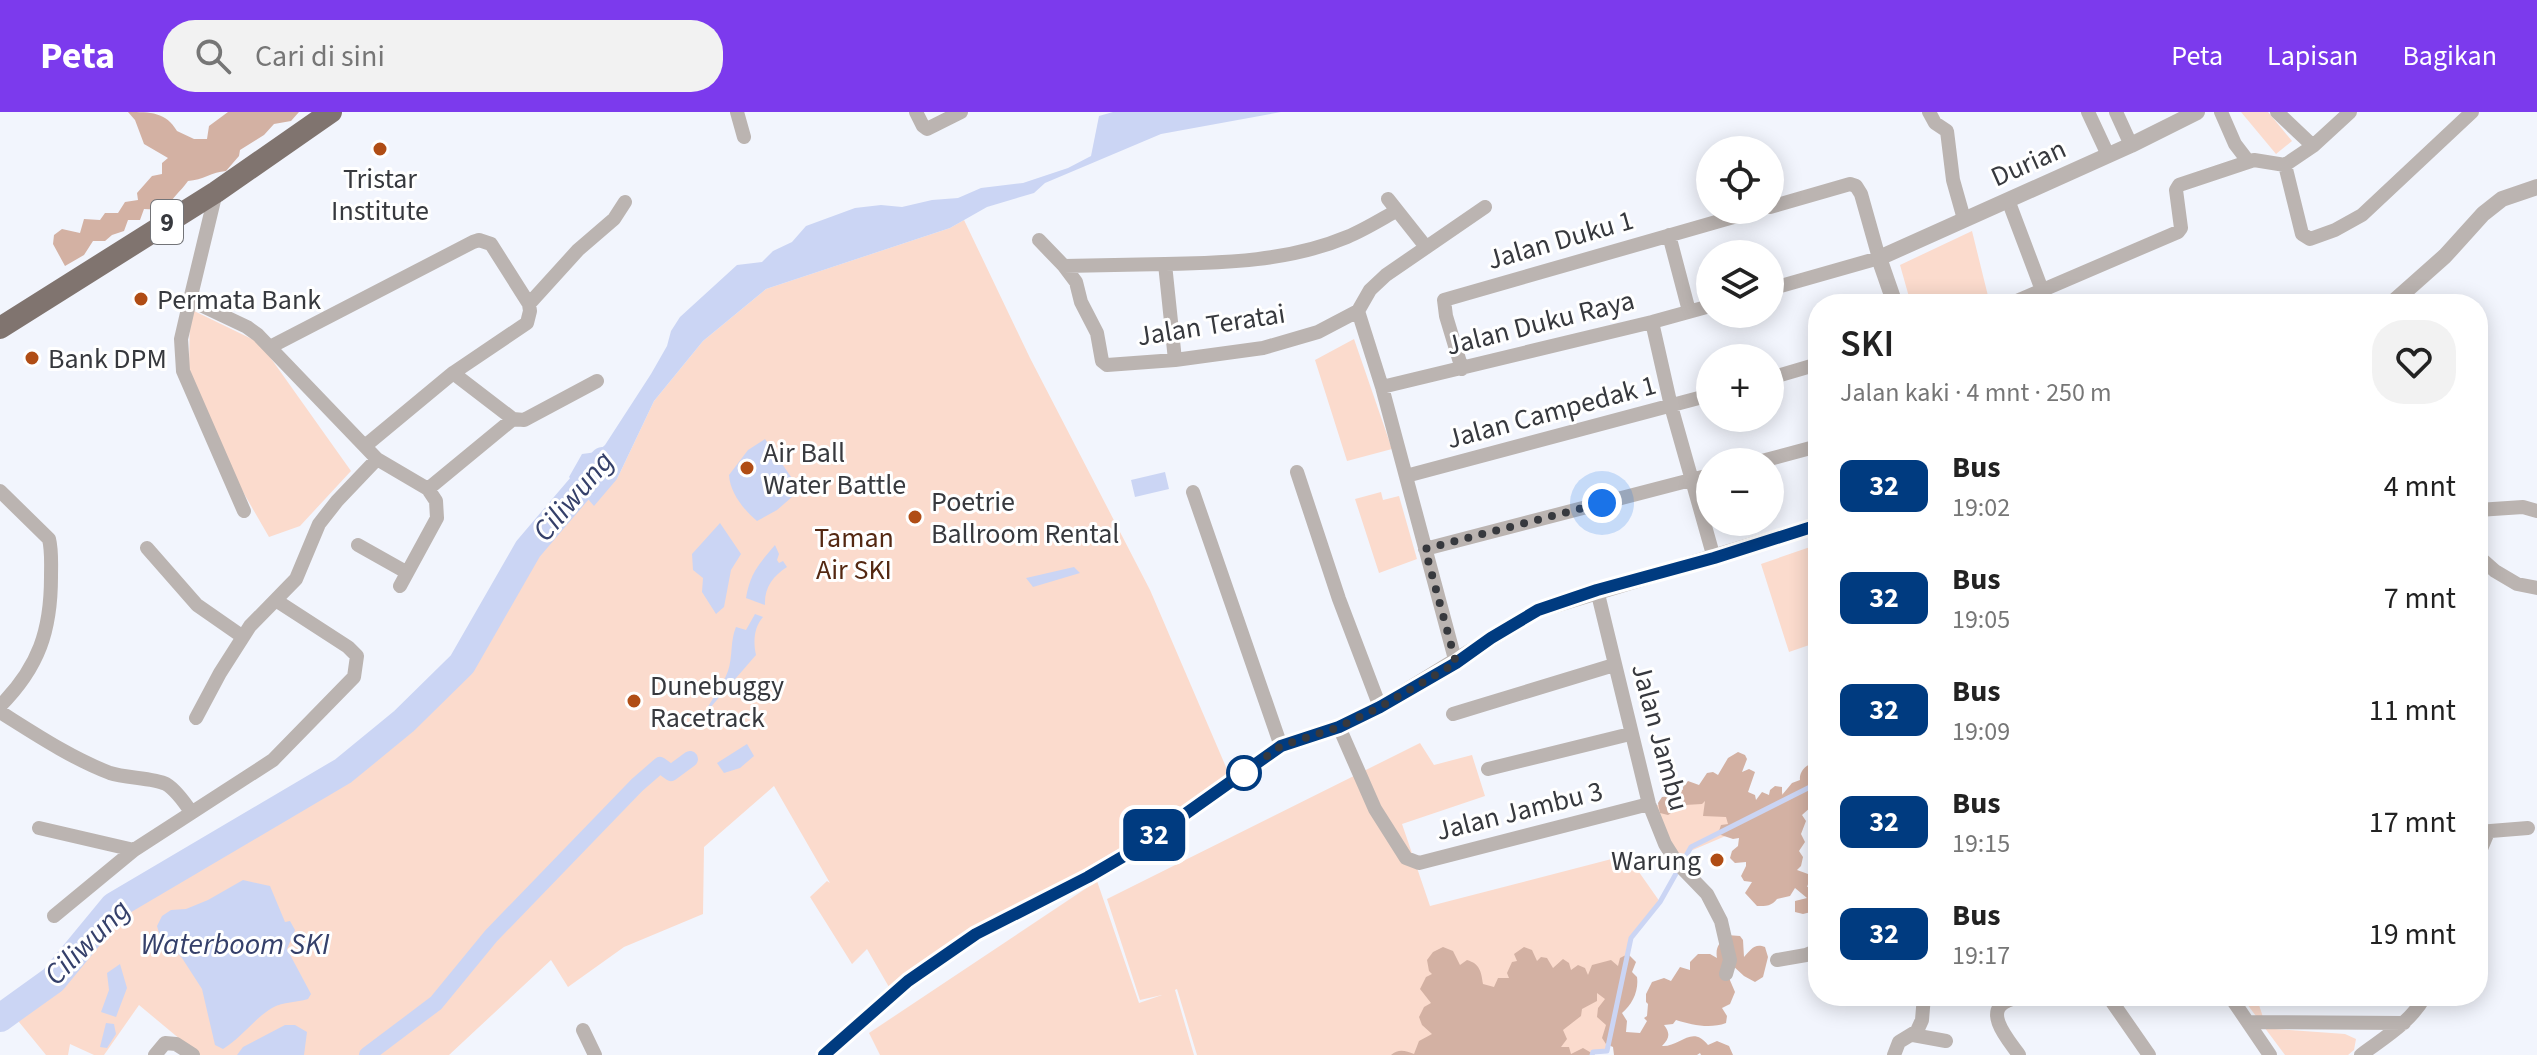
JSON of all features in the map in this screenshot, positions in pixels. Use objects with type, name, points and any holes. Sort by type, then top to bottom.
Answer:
[{"type":"highway","name":"9","points":[[0,328],[216,192],[331,112]]},
{"type":"street","points":[[737,112],[744,137]]},
{"type":"street","points":[[916,112],[927,129],[961,112]]},
{"type":"street","points":[[1929,112],[1935,123],[1947,131],[1953,180],[1964,219]]},
{"type":"street","points":[[2088,112],[2108,155]]},
{"type":"street","points":[[2116,112],[2131,145]]},
{"type":"street","name":"Durian","points":[[1879,258],[2131,145],[2197,112]]},
{"type":"street","points":[[2221,112],[2235,144],[2248,161]]},
{"type":"street","points":[[2277,112],[2313,146]]},
{"type":"street","points":[[2033,294],[2178,232],[2181,228],[2178,186],[2248,161],[2259,159],[2285,165],[2313,146],[2350,112]]},
{"type":"street","points":[[2285,165],[2302,234],[2310,239],[2362,215],[2472,112]]},
{"type":"street","points":[[1784,203],[1850,184],[1856,186],[1892,294]]},
{"type":"street","points":[[2402,294],[2445,256],[2483,214],[2502,199],[2537,187]]},
{"type":"street","points":[[216,192],[181,339],[183,371],[244,511]]},
{"type":"street","points":[[2008,200],[2044,294]]},
{"type":"street","points":[[529,304],[578,250],[614,219],[625,202]]},
{"type":"street","points":[[1039,240],[1064,266],[1223,263],[1308,249],[1346,237],[1392,205],[1426,247]]},
{"type":"street","name":"Jalan Teratai","points":[[1064,266],[1076,282],[1081,302],[1097,333],[1102,361],[1107,365],[1263,348],[1318,332],[1358,311],[1370,290],[1386,275],[1485,207]]},
{"type":"street","name":"Jalan Duku 1","points":[[1462,369],[1444,300],[1708,224]]},
{"type":"street","points":[[1669,235],[1689,311]]},
{"type":"street","points":[[272,346],[479,240],[491,244],[529,304],[527,323],[453,373],[365,446]]},
{"type":"street","points":[[1784,285],[1879,258]]},
{"type":"street","points":[[1165,264],[1175,360]]},
{"type":"street","points":[[190,300],[247,327],[272,346],[377,459],[428,489],[436,501],[437,518],[403,579],[358,545]]},
{"type":"street","name":"Jalan Duku Raya","points":[[1382,387],[1696,309]]},
{"type":"street","points":[[1358,311],[1382,387],[1456,663]]},
{"type":"street","points":[[1652,322],[1671,406],[1714,558]]},
{"type":"street","points":[[1784,374],[1808,367]]},
{"type":"street","points":[[453,373],[513,419],[524,420],[597,381]]},
{"type":"street","name":"Jalan Campedak 1","points":[[1406,476],[1696,399]]},
{"type":"street","points":[[428,489],[513,419]]},
{"type":"street","points":[[1784,455],[1808,449]]},
{"type":"street","points":[[196,718],[250,626],[296,579],[319,524],[377,459]]},
{"type":"street","points":[[1297,472],[1339,599],[1380,707]]},
{"type":"street","points":[[1425,549],[1696,479]]},
{"type":"street","points":[[0,491],[49,539],[51,599],[47,629],[35,657],[26,675],[0,706]]},
{"type":"street","points":[[1193,492],[1281,746]]},
{"type":"street","points":[[2488,509],[2523,507],[2537,511]]},
{"type":"street","points":[[824,1055],[919,973],[976,934],[1136,849],[1281,746],[1339,727],[1380,707],[1538,610],[1808,528]]},
{"type":"street","points":[[147,548],[197,605],[243,637]]},
{"type":"street","points":[[2488,564],[2511,581],[2537,588]]},
{"type":"street","name":"Jalan Jambu","points":[[1597,590],[1649,804],[1665,844],[1677,863],[1707,894],[1721,921],[1730,960],[1726,974]]},
{"type":"street","points":[[54,916],[134,850],[273,760],[354,677],[357,656],[348,647],[277,601]]},
{"type":"street","points":[[1453,714],[1614,665]]},
{"type":"street","points":[[0,712],[44,740],[114,774],[165,784],[185,802],[191,812]]},
{"type":"street","name":"Jalan Jambu 3","points":[[1339,727],[1375,809],[1406,858],[1419,863],[1649,804]]},
{"type":"street","points":[[1488,769],[1630,734]]},
{"type":"street","points":[[39,828],[134,850]]},
{"type":"street","points":[[2488,832],[2528,828]]},
{"type":"street","points":[[1777,960],[1808,954]]},
{"type":"street","points":[[1894,1055],[1899,1042],[1917,1031],[1923,1006]]},
{"type":"street","points":[[2000,1006],[1999,1026],[2019,1055]]},
{"type":"street","points":[[2115,1006],[2149,1055]]},
{"type":"street","points":[[2237,1006],[2270,1055]]},
{"type":"street","points":[[2361,1055],[2404,1023],[2419,1006]]},
{"type":"street","points":[[2248,1022],[2404,1023]]},
{"type":"street","points":[[583,1030],[595,1055]]},
{"type":"street","points":[[1913,1035],[1946,1041]]},
{"type":"street","points":[[155,1055],[165,1043],[171,1042],[193,1055]]},
{"type":"green space","points":[[2241,112],[2268,112],[2292,141],[2276,154]]},
{"type":"green space","name":"Taman Air SKI","points":[[964,220],[1030,358],[1150,590],[1232,781],[976,934],[893,994],[867,949],[852,964],[810,897],[827,881],[830,883],[774,786],[704,847],[703,914],[624,947],[568,987],[551,960],[449,1055],[199,1055],[139,1005],[104,1055],[94,1055],[70,1044],[68,1055],[46,1055],[10,1011],[53,980],[114,906],[343,771],[459,668],[530,546],[579,488],[617,479],[654,401],[703,341],[766,289],[950,228]]},
{"type":"green space","points":[[1972,231],[1988,294],[1908,294],[1900,265]]},
{"type":"green space","points":[[190,309],[260,343],[351,471],[300,526],[269,537],[216,445],[189,372]]},
{"type":"green space","points":[[1354,339],[1392,449],[1347,461],[1315,360]]},
{"type":"green space","points":[[1381,492],[1383,500],[1399,496],[1417,559],[1379,573],[1355,499]]},
{"type":"green space","points":[[1808,548],[1808,645],[1789,652],[1761,564]]},
{"type":"green space","points":[[1420,743],[1434,765],[1472,755],[1485,796],[1402,824],[1430,906],[1627,855],[1660,902],[1631,938],[1607,1051],[1593,1052],[1592,1055],[1197,1055],[1177,989],[1194,1055],[880,1055],[869,1033],[1097,881],[1139,1003],[1162,995],[1140,1000],[1107,899]]},
{"type":"green space","points":[[1739,771],[1753,803],[1782,792],[1789,809],[1674,858],[1653,807]]},
{"type":"green space","points":[[2248,1006],[2259,1006],[2265,1023],[2275,1029],[2345,1034],[2356,1039],[2354,1050],[2348,1055],[2285,1055]]},
{"type":"shaded area","points":[[128,112],[157,114],[168,120],[177,131],[194,139],[207,139],[209,126],[228,112],[299,112],[291,121],[274,124],[264,135],[240,150],[239,156],[226,171],[188,181],[165,210],[144,209],[140,220],[128,220],[124,231],[105,241],[93,241],[84,255],[65,266],[53,244],[54,235],[62,229],[80,233],[84,219],[100,220],[105,213],[118,213],[125,202],[138,200],[137,193],[152,176],[162,174],[162,163],[168,158],[144,144],[135,120]]},
{"type":"shaded area","points":[[1738,752],[1747,759],[1742,772],[1749,769],[1755,772],[1748,792],[1755,795],[1756,800],[1762,792],[1769,795],[1775,786],[1782,787],[1782,795],[1792,783],[1800,780],[1808,766],[1808,810],[1802,815],[1806,821],[1801,834],[1805,842],[1799,851],[1803,857],[1797,870],[1808,874],[1808,913],[1795,912],[1795,901],[1807,898],[1795,888],[1790,896],[1768,905],[1757,906],[1745,893],[1752,882],[1744,881],[1741,876],[1746,862],[1735,863],[1730,858],[1739,838],[1718,834],[1721,825],[1728,824],[1726,817],[1703,816],[1705,801],[1685,805],[1668,815],[1660,813],[1658,803],[1662,797],[1671,796],[1672,791],[1678,788],[1683,790],[1688,781],[1699,785],[1707,773],[1718,775],[1728,758]]},
{"type":"shaded area","points":[[1727,935],[1740,936],[1744,957],[1755,947],[1765,947],[1768,957],[1763,977],[1755,982],[1731,964],[1729,978],[1735,992],[1730,1004],[1722,1008],[1727,1016],[1726,1023],[1701,1026],[1676,1020],[1673,1024],[1664,1025],[1668,1036],[1662,1046],[1697,1036],[1708,1045],[1717,1041],[1729,1046],[1733,1055],[1614,1055],[1613,1047],[1602,1038],[1606,1025],[1597,1017],[1598,1008],[1605,999],[1597,993],[1597,1001],[1582,1009],[1581,1016],[1563,1030],[1567,1039],[1561,1047],[1569,1047],[1571,1054],[1583,1048],[1595,1055],[1391,1055],[1400,1051],[1414,1054],[1419,1041],[1432,1034],[1422,1025],[1419,1017],[1424,1007],[1431,1003],[1420,989],[1426,977],[1432,974],[1427,960],[1433,952],[1443,947],[1453,951],[1460,965],[1467,960],[1475,964],[1483,984],[1494,987],[1498,978],[1509,978],[1507,973],[1512,962],[1517,961],[1514,954],[1524,947],[1532,950],[1537,961],[1541,957],[1547,958],[1553,968],[1563,959],[1569,963],[1571,970],[1578,965],[1585,968],[1588,975],[1592,965],[1611,960],[1618,966],[1620,958],[1628,954],[1636,962],[1632,972],[1637,977],[1637,987],[1632,1002],[1622,1013],[1627,1021],[1626,1032],[1640,1033],[1647,1021],[1644,1018],[1648,1004],[1646,994],[1652,982],[1664,978],[1671,981],[1680,967],[1690,970],[1690,962],[1698,954],[1710,954],[1717,958],[1719,945]]},
{"type":"water","points":[[1113,112],[1281,112],[1161,134],[1045,183],[1034,193],[987,207],[950,228],[766,289],[703,341],[654,401],[617,479],[594,506],[569,477],[582,454],[597,452],[605,445],[651,374],[680,317],[737,265],[762,262],[773,251],[792,242],[806,226],[855,208],[881,205],[902,207],[958,198],[981,188],[1023,183],[1068,168],[1091,156],[1099,116]]},
{"type":"water","points":[[765,439],[800,490],[777,510],[757,521],[738,501],[729,475],[748,450]]},
{"type":"water","points":[[1165,472],[1169,489],[1135,497],[1131,480]]},
{"type":"water","points":[[720,523],[741,554],[731,570],[724,607],[716,614],[702,592],[703,578],[693,570],[692,554]]},
{"type":"water","points":[[775,545],[779,554],[777,560],[779,563],[783,561],[787,567],[770,583],[765,605],[746,598],[756,569]]},
{"type":"water","points":[[1074,567],[1080,573],[1033,587],[1026,578]]},
{"type":"water","points":[[755,614],[763,617],[755,635],[756,655],[703,716],[728,671],[736,627],[746,630]]},
{"type":"water","points":[[747,744],[754,756],[740,768],[724,773],[717,763]]},
{"type":"water","name":"Waterboom SKI","points":[[243,880],[270,886],[285,922],[290,921],[295,930],[287,949],[311,994],[308,999],[272,1008],[223,1049],[215,1045],[202,989],[182,958],[159,933],[157,926],[162,916],[171,910],[186,909],[208,900]]},
{"type":"water","points":[[120,964],[127,988],[116,1017],[101,1012],[109,990],[107,973]]},
{"type":"water","points":[[106,1023],[114,1024],[116,1034],[107,1048],[100,1047]]},
{"type":"water","points":[[285,1025],[295,1025],[307,1032],[304,1055],[237,1055],[243,1047]]},
{"type":"waterway","name":"Ciliwung","points":[[0,1018],[53,980],[114,906],[343,771],[404,721],[462,664],[528,549],[603,461]]},
{"type":"waterway","points":[[367,1055],[436,1003],[491,936],[637,785],[660,765],[671,773],[690,759]]},
{"type":"waterway","points":[[1592,1055],[1593,1052],[1607,1051],[1631,938],[1660,902],[1691,847],[1808,788]]},
{"type":"bus line","name":"32","points":[[824,1055],[908,981],[976,934],[1136,849],[1281,746],[1339,727],[1380,707],[1538,610],[1808,528]]},
{"type":"place","name":"Tristar Institute","points":[[380,149]]},
{"type":"place","name":"Permata Bank","points":[[141,299]]},
{"type":"place","name":"Bank DPM","points":[[32,358]]},
{"type":"place","name":"Air Ball Water Battle","points":[[747,468]]},
{"type":"place","name":"Poetrie Ballroom Rental","points":[[915,517]]},
{"type":"place","name":"Dunebuggy Racetrack","points":[[634,701]]},
{"type":"place","name":"Warung","points":[[1717,860]]},
{"type":"route","points":[[1244,773],[1232,781],[1281,746],[1339,727],[1456,663],[1425,549],[1602,503]]}]
